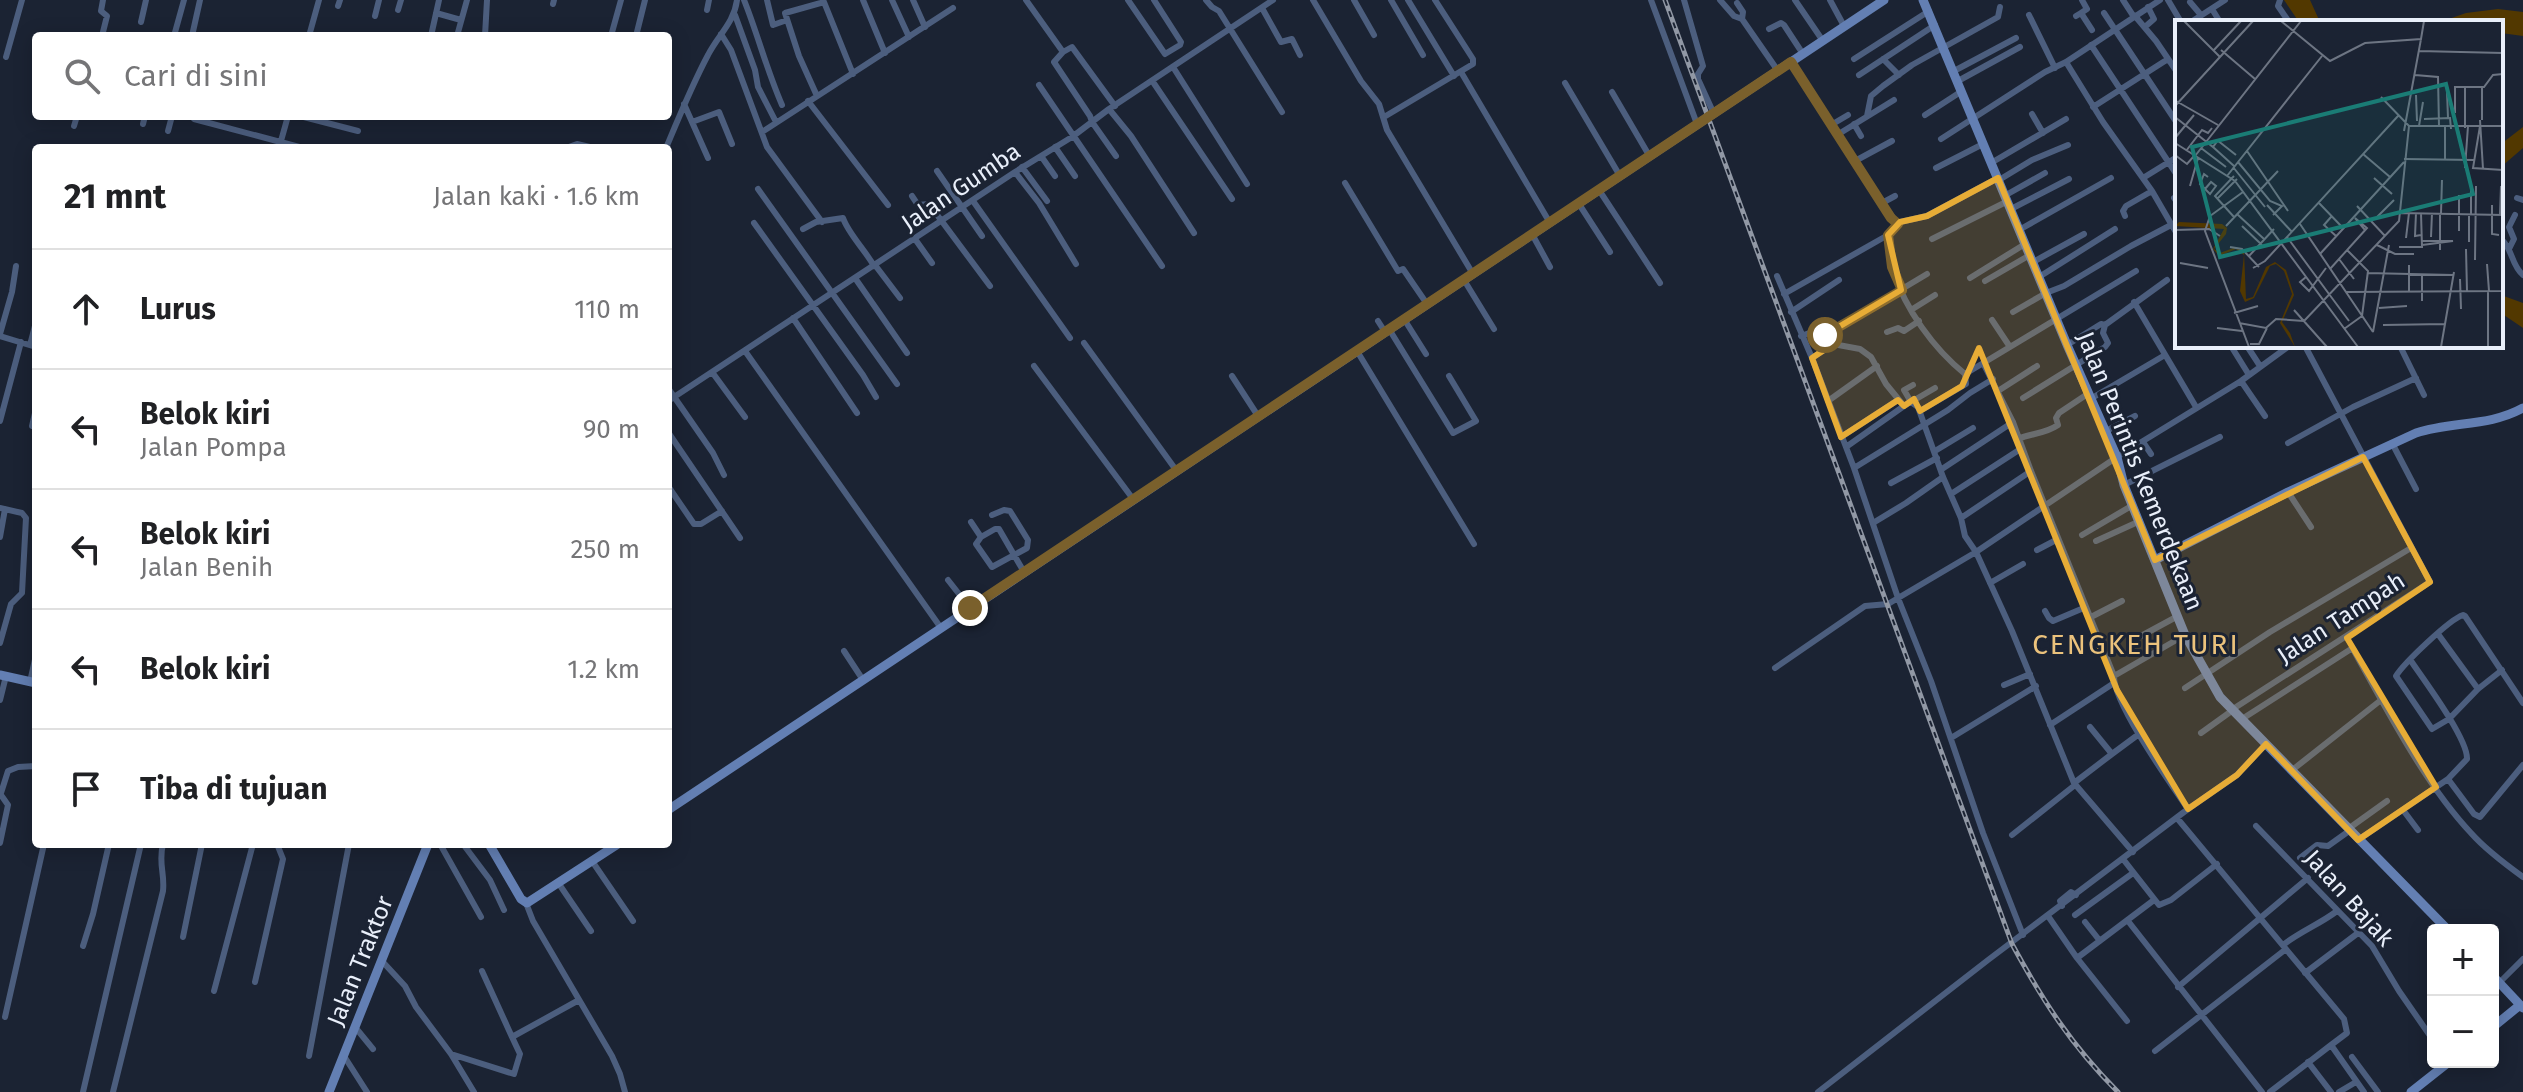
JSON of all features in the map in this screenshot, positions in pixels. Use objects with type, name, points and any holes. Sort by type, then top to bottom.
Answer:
[{"type":"street","points":[[6,57],[22,0]]},
{"type":"street","points":[[103,0],[101,11],[107,16],[103,32]]},
{"type":"street","points":[[141,22],[146,0]]},
{"type":"street","points":[[175,32],[184,0]]},
{"type":"street","points":[[193,32],[200,0]]},
{"type":"street","points":[[310,32],[319,0]]},
{"type":"street","points":[[375,16],[379,0]]},
{"type":"street","points":[[398,10],[401,0]]},
{"type":"street","points":[[432,32],[439,0]]},
{"type":"street","points":[[458,32],[467,0]]},
{"type":"street","points":[[485,32],[487,0]]},
{"type":"street","points":[[612,32],[621,0]]},
{"type":"street","points":[[637,32],[645,0]]},
{"type":"street","points":[[707,10],[709,0]]},
{"type":"street","points":[[737,0],[735,15],[758,87],[776,122]]},
{"type":"street","points":[[744,0],[782,105]]},
{"type":"street","points":[[767,0],[773,25],[787,20]]},
{"type":"street","points":[[863,0],[885,53]]},
{"type":"street","points":[[892,0],[909,37]]},
{"type":"street","points":[[913,0],[925,27]]},
{"type":"street","points":[[1026,0],[1063,52]]},
{"type":"street","points":[[1128,0],[1163,53],[1181,42],[1154,0]]},
{"type":"street","points":[[1206,0],[1219,11],[1282,112]]},
{"type":"street","name":"Jalan Gumba","points":[[672,398],[1072,137],[1273,0]]},
{"type":"street","points":[[1313,0],[1361,81],[1379,104],[1387,130],[1473,274]]},
{"type":"street","points":[[1354,0],[1374,35]]},
{"type":"street","points":[[1391,0],[1423,55]]},
{"type":"street","points":[[1408,0],[1454,76]]},
{"type":"street","points":[[1384,117],[1472,65],[1473,59],[1435,0]]},
{"type":"street","points":[[1651,0],[1698,125]]},
{"type":"street","points":[[1684,0],[1703,65],[1698,79],[1714,114]]},
{"type":"street","points":[[1720,0],[1734,16],[1742,19],[1778,71]]},
{"type":"street","points":[[1795,0],[1823,41]]},
{"type":"street","points":[[1831,0],[1844,26]]},
{"type":"street","points":[[672,807],[1884,0]]},
{"type":"street","points":[[2082,0],[2087,9],[2079,15],[2092,30]]},
{"type":"street","points":[[2123,0],[2146,26],[2175,69]]},
{"type":"street","points":[[1941,139],[2160,0]]},
{"type":"street","points":[[2168,0],[2180,20]]},
{"type":"street","points":[[2194,20],[2225,0]]},
{"type":"street","points":[[2280,0],[2278,6],[2288,20]]},
{"type":"street","points":[[817,96],[799,56],[785,13],[823,1],[853,74]]},
{"type":"street","points":[[2190,2],[2201,15]]},
{"type":"street","points":[[1737,3],[1743,12],[1742,19]]},
{"type":"street","points":[[1854,59],[1927,4]]},
{"type":"street","name":"Jalan Perintis Kemerdekaan","points":[[1927,4],[2067,345],[2117,457],[2124,485],[2185,635],[2206,675],[2220,697],[2442,924]]},
{"type":"street","points":[[1262,5],[1281,42],[1292,39],[1300,55]]},
{"type":"street","points":[[1867,116],[1871,96],[1944,47],[1998,17],[2000,7]]},
{"type":"street","points":[[2146,26],[2154,19],[2148,7]]},
{"type":"street","points":[[762,132],[953,8]]},
{"type":"street","points":[[2212,9],[2219,20]]},
{"type":"street","points":[[436,13],[461,20]]},
{"type":"street","points":[[2104,13],[2175,120]]},
{"type":"street","points":[[668,144],[708,53],[735,15]]},
{"type":"street","points":[[2029,15],[2055,68]]},
{"type":"street","points":[[1769,29],[1781,23],[1784,25],[1803,54]]},
{"type":"street","points":[[1859,75],[1935,25]]},
{"type":"street","points":[[721,34],[731,50],[767,147],[822,222]]},
{"type":"street","points":[[1954,71],[2016,38]]},
{"type":"street","points":[[2091,45],[2175,172]]},
{"type":"street","points":[[1116,156],[1054,61],[1072,47],[1194,233]]},
{"type":"street","points":[[1925,115],[1960,86],[2020,47]]},
{"type":"street","points":[[1174,49],[1180,62]]},
{"type":"street","points":[[1883,59],[1899,75]]},
{"type":"street","points":[[2093,107],[2168,59]]},
{"type":"street","points":[[1791,62],[1898,224]]},
{"type":"street","points":[[2066,62],[2175,231]]},
{"type":"street","points":[[1173,67],[1247,184]]},
{"type":"street","points":[[1461,72],[1550,223]]},
{"type":"street","points":[[1153,82],[1232,199]]},
{"type":"street","points":[[1565,83],[1620,176]]},
{"type":"street","points":[[1039,85],[1162,266]]},
{"type":"street","points":[[1612,92],[1650,157]]},
{"type":"street","points":[[1837,135],[1894,100]]},
{"type":"street","points":[[808,101],[888,205]]},
{"type":"street","points":[[684,104],[708,158]]},
{"type":"street","points":[[692,122],[719,112],[732,144]]},
{"type":"street","points":[[2032,114],[2043,133]]},
{"type":"street","points":[[1831,125],[1848,115]]},
{"type":"street","points":[[1991,163],[2066,119]]},
{"type":"street","points":[[74,126],[76,120]]},
{"type":"street","points":[[143,124],[144,120]]},
{"type":"street","points":[[168,131],[171,120]]},
{"type":"street","points":[[197,120],[277,144]]},
{"type":"street","points":[[280,144],[287,120]]},
{"type":"street","points":[[315,120],[358,131]]},
{"type":"street","points":[[1854,124],[1861,136]]},
{"type":"street","points":[[1855,161],[1892,141]]},
{"type":"street","points":[[1936,168],[1983,144]]},
{"type":"street","points":[[1784,294],[1888,235],[1898,224],[1927,216],[2032,160],[2068,145]]},
{"type":"street","points":[[1055,147],[1075,176]]},
{"type":"street","points":[[1041,156],[1055,176]]},
{"type":"street","points":[[2143,178],[2175,158]]},
{"type":"street","points":[[1022,167],[1047,201]]},
{"type":"street","points":[[937,171],[982,236]]},
{"type":"street","points":[[1015,172],[1039,203],[1076,264]]},
{"type":"street","points":[[2008,202],[2045,173]]},
{"type":"street","points":[[2019,230],[2111,178]]},
{"type":"street","points":[[1932,239],[2008,202],[2069,179]]},
{"type":"street","points":[[1345,183],[1398,271],[1403,269],[1427,304]]},
{"type":"street","points":[[758,189],[897,384]]},
{"type":"street","points":[[1599,190],[1660,283]]},
{"type":"street","points":[[2125,216],[2123,211],[2126,206],[2152,191]]},
{"type":"street","points":[[912,196],[918,205],[929,204],[990,286]]},
{"type":"street","points":[[1882,203],[1895,196]]},
{"type":"street","points":[[973,201],[1070,338]]},
{"type":"street","points":[[1579,204],[1610,252]]},
{"type":"street","points":[[2509,249],[2514,239],[2509,227],[2515,215]]},
{"type":"street","points":[[803,229],[843,218],[846,227],[900,298]]},
{"type":"street","points":[[754,223],[876,397]]},
{"type":"street","points":[[2013,312],[2171,225]]},
{"type":"street","points":[[2039,277],[2115,229]]},
{"type":"street","points":[[1532,234],[1550,267]]},
{"type":"street","points":[[1985,281],[2084,234]]},
{"type":"street","points":[[1888,235],[1892,267],[1904,300],[1937,346],[1965,374],[1966,384],[1920,411]]},
{"type":"street","points":[[915,239],[932,263]]},
{"type":"street","points":[[2503,242],[2523,275]]},
{"type":"street","points":[[1970,278],[2025,244]]},
{"type":"street","points":[[16,266],[0,335],[32,346]]},
{"type":"street","points":[[1965,374],[2136,271]]},
{"type":"street","points":[[1825,335],[1927,274]]},
{"type":"street","points":[[1777,276],[1854,468],[1983,833],[2023,935]]},
{"type":"street","points":[[855,278],[907,353]]},
{"type":"street","points":[[1464,280],[1494,329]]},
{"type":"street","points":[[1791,312],[1839,280]]},
{"type":"street","points":[[2023,398],[2107,345],[2103,333],[2105,325],[2167,280]]},
{"type":"street","points":[[1911,310],[1935,295]]},
{"type":"street","points":[[2134,302],[2196,407]]},
{"type":"street","points":[[793,318],[857,413]]},
{"type":"street","points":[[1404,319],[1426,354]]},
{"type":"street","points":[[1992,320],[2010,347]]},
{"type":"street","points":[[1378,321],[1387,330],[1453,433],[1476,421],[1449,376]]},
{"type":"street","points":[[1887,332],[1898,328],[1904,331],[1919,321]]},
{"type":"street","points":[[2067,345],[2101,324],[2105,325]]},
{"type":"street","points":[[1801,336],[1815,331],[1825,335],[1833,344],[1860,349],[1871,357],[1904,403]]},
{"type":"street","points":[[0,421],[21,342]]},
{"type":"street","points":[[1084,343],[1176,470]]},
{"type":"street","points":[[1812,358],[1833,344]]},
{"type":"street","points":[[2232,348],[2249,375]]},
{"type":"street","points":[[2248,348],[2260,366]]},
{"type":"street","points":[[1775,668],[1865,606],[1886,604],[1976,552],[2117,457],[2241,381],[2286,348]]},
{"type":"street","name":"Jalan Tampah","points":[[2233,710],[2430,582],[2306,348]]},
{"type":"street","points":[[2401,348],[2424,395]]},
{"type":"street","points":[[745,351],[941,628]]},
{"type":"street","points":[[1357,351],[1474,544]]},
{"type":"street","points":[[2018,439],[2054,428],[2058,425],[2056,418],[2059,413],[2165,355]]},
{"type":"street","points":[[1983,363],[2013,422],[2114,680],[2139,734],[2188,809]]},
{"type":"street","points":[[1034,366],[1133,499]]},
{"type":"street","points":[[1828,401],[1877,366]]},
{"type":"street","points":[[1998,391],[2037,366]]},
{"type":"street","points":[[712,372],[745,417]]},
{"type":"street","points":[[1232,376],[1258,416]]},
{"type":"street","points":[[2288,443],[2416,378]]},
{"type":"street","points":[[1854,468],[1993,379]]},
{"type":"street","points":[[2241,381],[2265,416]]},
{"type":"street","points":[[1904,403],[1904,390],[1913,385]]},
{"type":"street","points":[[1841,437],[1935,388]]},
{"type":"street","points":[[672,400],[713,453],[724,475]]},
{"type":"street","points":[[1846,447],[1904,403],[1916,404],[1961,518],[1965,536],[1976,552],[2036,686],[2075,784],[2133,852]]},
{"type":"street","points":[[2155,560],[2392,443],[2435,427],[2498,419],[2523,408]]},
{"type":"street","points":[[2106,431],[2135,416]]},
{"type":"street","points":[[1873,523],[1906,503],[2013,422]]},
{"type":"street","points":[[1891,483],[1973,428]]},
{"type":"street","points":[[2124,485],[2220,437]]},
{"type":"street","points":[[672,438],[740,538]]},
{"type":"street","points":[[2143,442],[2151,454]]},
{"type":"street","points":[[2392,443],[2416,489]]},
{"type":"street","points":[[1951,494],[2022,448]]},
{"type":"street","points":[[1961,518],[2031,471]]},
{"type":"street","points":[[672,492],[694,524],[701,524],[722,511]]},
{"type":"street","points":[[2288,492],[2311,527]]},
{"type":"street","points":[[2082,535],[2133,505]]},
{"type":"street","points":[[0,537],[2,509],[22,513],[26,518],[22,593],[11,604],[0,643]]},
{"type":"street","points":[[992,515],[1010,511],[1028,540],[1027,548],[1013,554],[992,567],[976,544],[981,537],[999,529],[1013,554],[1024,572]]},
{"type":"street","points":[[2096,541],[2140,521]]},
{"type":"street","points":[[971,522],[981,537]]},
{"type":"street","points":[[2037,550],[2058,539]]},
{"type":"street","points":[[2185,688],[2270,632],[2411,548]]},
{"type":"street","points":[[1990,583],[2023,564]]},
{"type":"street","points":[[948,580],[970,608]]},
{"type":"street","points":[[2091,617],[2122,601]]},
{"type":"street","points":[[2045,611],[2053,621],[2086,607]]},
{"type":"street","points":[[2502,670],[2435,728],[2430,728],[2398,681],[2397,673],[2457,616],[2464,615],[2502,670],[2523,703]]},
{"type":"street","points":[[2141,636],[2178,616]]},
{"type":"street","points":[[2438,634],[2478,689]]},
{"type":"street","points":[[2050,725],[2185,635]]},
{"type":"street","points":[[2242,719],[2351,649],[2436,787],[2472,835],[2523,877]]},
{"type":"street","points":[[844,651],[863,680]]},
{"type":"street","points":[[2358,840],[2448,779],[2467,756],[2449,719],[2411,661]]},
{"type":"street","points":[[2004,685],[2030,674]]},
{"type":"street","points":[[0,700],[3,676],[32,683]]},
{"type":"street","points":[[1951,738],[2036,686]]},
{"type":"street","points":[[2291,771],[2381,700]]},
{"type":"street","points":[[2201,733],[2233,710]]},
{"type":"street","points":[[2090,727],[2112,754]]},
{"type":"street","points":[[2012,835],[2139,734]]},
{"type":"street","points":[[1818,1092],[1988,960],[2237,775],[2266,744]]},
{"type":"street","points":[[2448,779],[2474,814],[2480,817],[2523,765]]},
{"type":"street","points":[[0,843],[8,805],[1,795],[8,771],[32,766]]},
{"type":"street","points":[[2300,858],[2317,845],[2328,846],[2387,801]]},
{"type":"street","points":[[2403,810],[2418,830]]},
{"type":"street","points":[[2177,818],[2347,1025],[2347,1033],[2270,1092]]},
{"type":"street","name":"Jalan Bajak","points":[[2256,826],[2378,953],[2427,1031]]},
{"type":"street","points":[[5,1017],[43,848]]},
{"type":"street","points":[[83,946],[108,848]]},
{"type":"street","points":[[83,1092],[140,848]]},
{"type":"street","points":[[113,1092],[163,891],[164,875],[159,858],[162,848]]},
{"type":"street","points":[[183,937],[201,848]]},
{"type":"street","points":[[214,991],[252,848]]},
{"type":"street","points":[[255,982],[283,859],[278,848]]},
{"type":"street","points":[[309,1056],[348,848]]},
{"type":"street","name":"Jalan Traktor","points":[[329,1092],[426,848]]},
{"type":"street","points":[[442,848],[481,917]]},
{"type":"street","points":[[466,848],[490,880],[504,910]]},
{"type":"street","points":[[491,848],[612,1056],[625,1092]]},
{"type":"street","points":[[526,903],[612,848]]},
{"type":"street","points":[[2123,859],[2161,905],[2217,864]]},
{"type":"street","points":[[592,861],[633,921]]},
{"type":"street","points":[[2075,915],[2133,873]]},
{"type":"street","points":[[2178,987],[2308,878]]},
{"type":"street","points":[[559,884],[591,931]]},
{"type":"street","points":[[2077,958],[2154,900]]},
{"type":"street","points":[[2155,1051],[2303,930],[2321,923],[2337,911]]},
{"type":"street","points":[[2048,916],[2127,1021]]},
{"type":"street","points":[[2128,921],[2262,1092]]},
{"type":"street","points":[[2085,922],[2100,941]]},
{"type":"street","points":[[2305,973],[2358,933]]},
{"type":"street","points":[[2499,978],[2523,959]]},
{"type":"street","points":[[382,961],[405,986],[474,1092]]},
{"type":"street","points":[[451,1054],[514,1074],[520,1054],[482,971]]},
{"type":"street","points":[[2499,983],[2522,1007],[2499,1023]]},
{"type":"street","points":[[512,1037],[579,1000]]},
{"type":"street","points":[[355,1027],[373,1049]]},
{"type":"street","points":[[2331,1045],[2364,1092]]},
{"type":"street","points":[[344,1056],[367,1092]]},
{"type":"street","points":[[2352,1057],[2378,1092]]},
{"type":"street","points":[[2308,1062],[2331,1092]]},
{"type":"street","points":[[2347,1070],[2357,1064]]},
{"type":"street","points":[[2411,1092],[2441,1068]]},
{"type":"street","points":[[2339,1092],[2356,1082]]},
{"type":"highlighted area","points":[[1998,178],[2155,560],[2363,457],[2430,582],[2347,638],[2436,787],[2358,840],[2266,744],[2237,775],[2188,809],[2117,690],[1979,348],[1962,386],[1920,411],[1914,399],[1904,406],[1898,400],[1841,437],[1812,358],[1833,344],[1825,335],[1901,290],[1888,235],[1900,222],[1927,216]]},
{"type":"shaded area","points":[[2284,0],[2310,0],[2319,20],[2298,20]]},
{"type":"shaded area","points":[[2498,9],[2523,12],[2523,36],[2503,33],[2503,20],[2446,20],[2466,13]]},
{"type":"shaded area","points":[[2523,127],[2523,148],[2503,165],[2503,142]]},
{"type":"shaded area","points":[[2503,296],[2523,303],[2523,328],[2503,314]]},
{"type":"railway","points":[[1665,0],[2012,944],[2059,1022],[2118,1092]]},
{"type":"district","name":"CENGKEH TURI","points":[[2136,644]]},
{"type":"route","points":[[970,608],[1791,62],[1891,218],[1898,224],[1888,235],[1893,273],[1902,290],[1825,335]]}]
